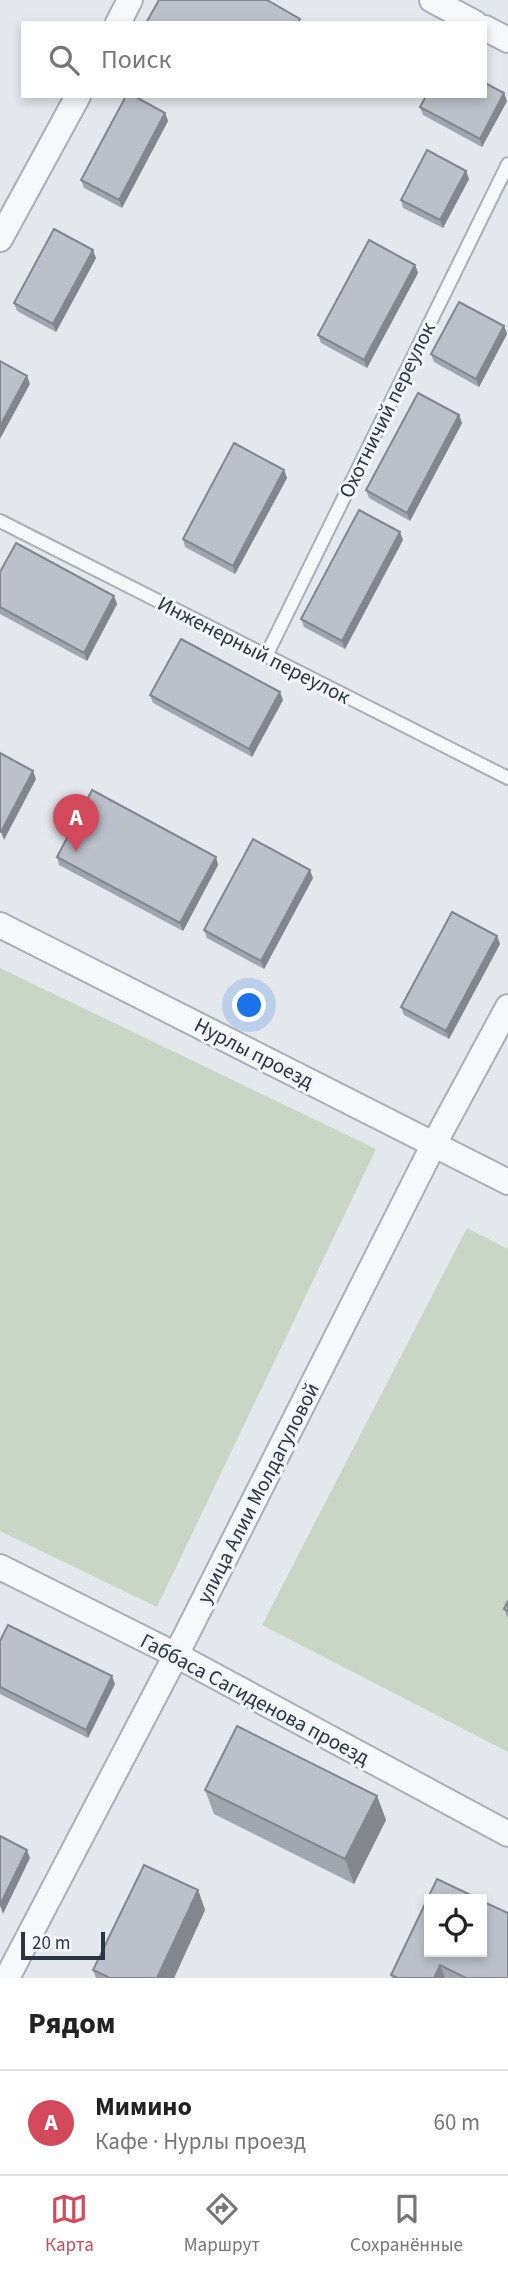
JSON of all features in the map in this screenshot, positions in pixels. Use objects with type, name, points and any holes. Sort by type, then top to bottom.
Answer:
[{"type":"street","points":[[119,21],[130,0]]},
{"type":"street","points":[[432,0],[467,12]]},
{"type":"street","points":[[487,29],[508,40]]},
{"type":"street","points":[[0,239],[77,98]]},
{"type":"street","name":"Нурлы проезд","points":[[0,925],[508,1182]]},
{"type":"street","name":"улица Алии Молдагуловой","points":[[7,1978],[176,1655],[434,1144],[508,1007]]},
{"type":"street","name":"Габбаса Сагиденова проезд","points":[[0,1567],[176,1655],[508,1834]]},
{"type":"lane","name":"Охотничий переулок","points":[[266,656],[508,164]]},
{"type":"lane","name":"Инженерный переулок","points":[[0,521],[508,778]]},
{"type":"green space","points":[[0,968],[376,1149],[157,1607],[0,1531]]},
{"type":"green space","points":[[467,1228],[508,1249],[508,1752],[262,1625]]},
{"type":"building","points":[[159,0],[267,0],[300,19],[299,21],[147,21]]},
{"type":"building","points":[[487,84],[504,93],[480,139],[420,107],[425,98],[487,98]]},
{"type":"building","points":[[125,98],[138,98],[165,113],[119,200],[81,180]]},
{"type":"building","points":[[427,150],[466,171],[440,220],[401,200]]},
{"type":"building","points":[[54,229],[93,250],[53,324],[14,303]]},
{"type":"building","points":[[369,240],[415,265],[364,360],[318,335]]},
{"type":"building","points":[[459,302],[504,326],[476,379],[431,354]]},
{"type":"building","points":[[0,361],[27,376],[0,426]]},
{"type":"building","points":[[418,393],[459,415],[407,513],[366,490]]},
{"type":"building","points":[[234,443],[284,470],[233,566],[183,539]]},
{"type":"building","points":[[359,510],[400,532],[342,641],[301,619]]},
{"type":"building","points":[[16,543],[114,596],[84,653],[0,607],[0,572]]},
{"type":"building","points":[[181,639],[280,692],[249,749],[150,695]]},
{"type":"building","points":[[0,753],[33,771],[1,832],[0,832]]},
{"type":"building","points":[[92,790],[216,857],[180,923],[57,857]]},
{"type":"building","points":[[253,839],[310,870],[261,961],[204,930]]},
{"type":"building","points":[[452,912],[497,936],[446,1031],[401,1007]]},
{"type":"building","points":[[8,1625],[112,1676],[86,1730],[0,1687],[0,1641]]},
{"type":"building","points":[[237,1726],[377,1796],[345,1859],[205,1790]]},
{"type":"building","points":[[0,1836],[27,1850],[0,1905]]},
{"type":"building","points":[[144,1865],[198,1890],[157,1978],[110,1978],[93,1970]]},
{"type":"building","points":[[437,1879],[468,1894],[430,1894]]},
{"type":"building","points":[[487,1903],[508,1913],[508,1978],[466,1978],[440,1965],[434,1978],[398,1978],[391,1975],[424,1906],[424,1957],[487,1957]]},
{"type":"place","name":"Мимино","points":[[76,852]]}]
